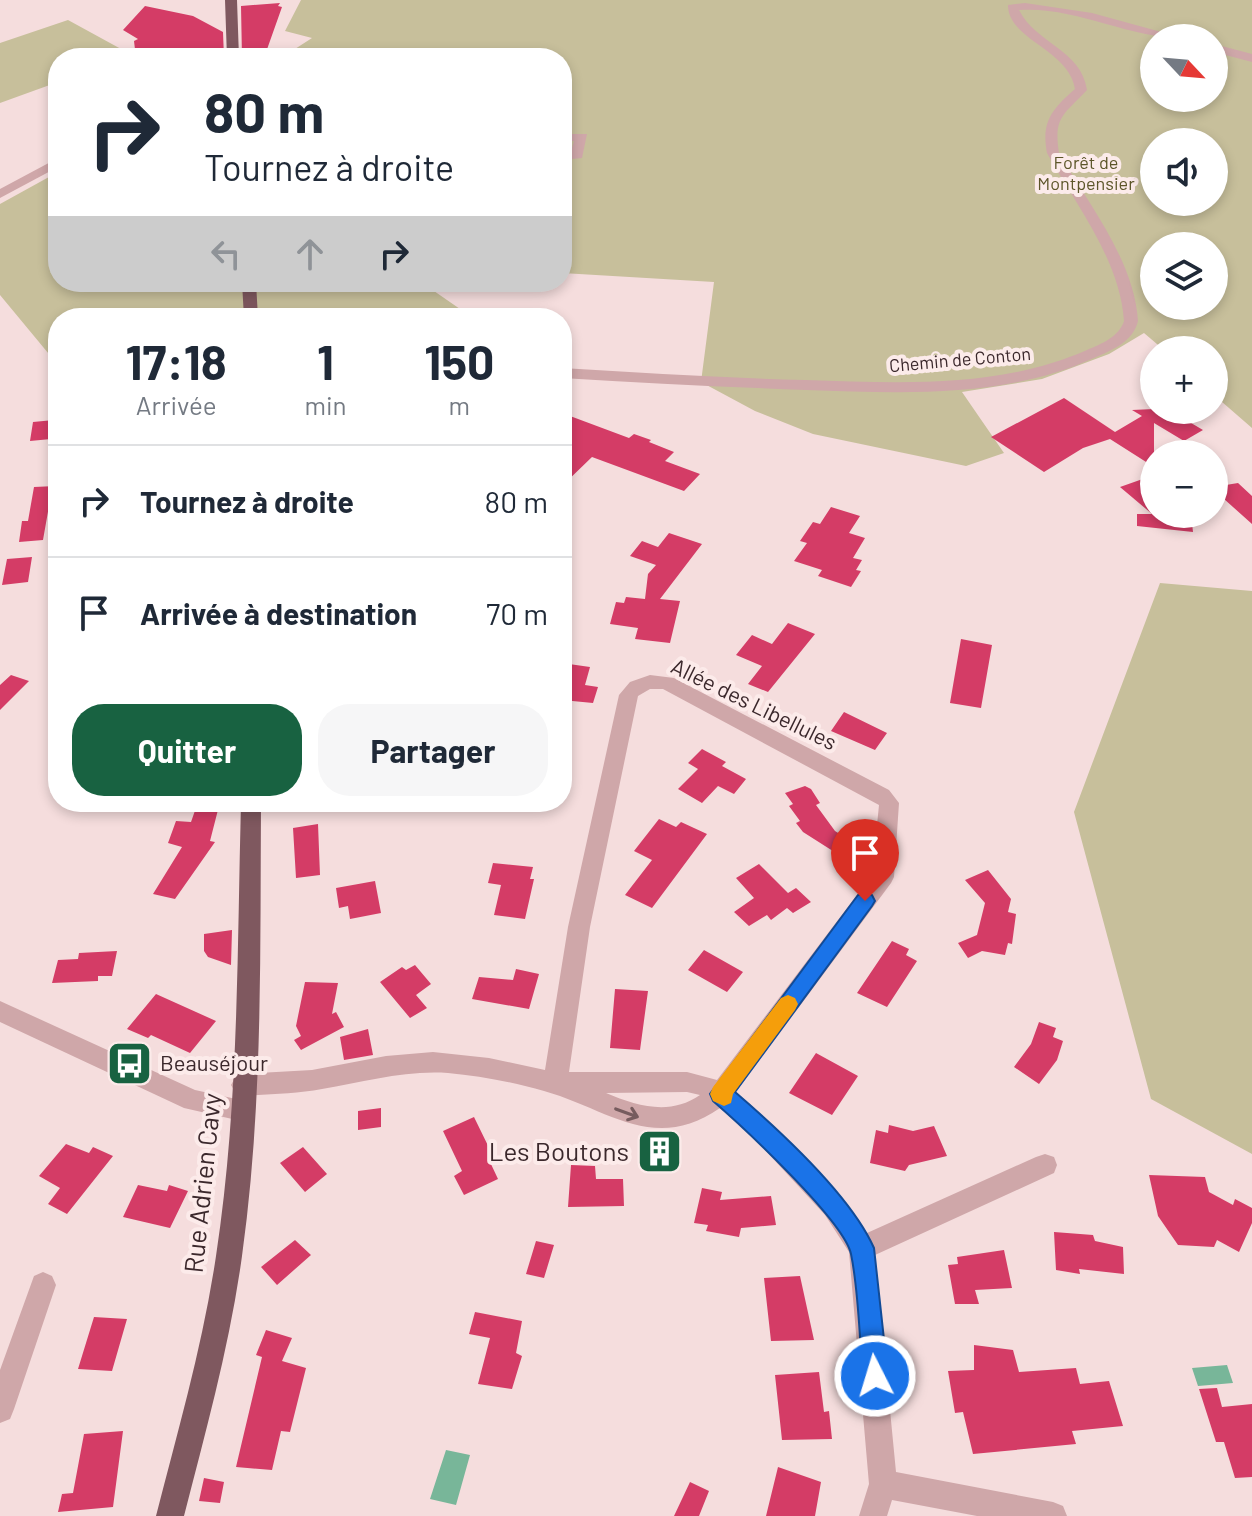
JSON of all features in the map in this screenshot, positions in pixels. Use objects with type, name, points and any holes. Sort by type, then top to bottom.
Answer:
[{"type":"main road","points":[[231,0],[233,48]]},
{"type":"main road","name":"Rue Adrien Cavy","points":[[170,1516],[196,1416],[229,1257],[242,1097],[251,812]]},
{"type":"street","name":"Chemin de Conton","points":[[572,374],[701,382],[876,387],[988,381],[1048,372],[1124,337],[1131,324],[1130,297],[1125,283],[1053,153],[1048,132],[1054,114],[1081,90],[1082,81],[1075,68],[1019,22],[1012,7],[1037,4],[1140,28]]},
{"type":"street","points":[[1228,52],[1252,58]]},
{"type":"street","points":[[572,138],[582,137],[577,155],[572,155]]},
{"type":"street","points":[[0,194],[48,168]]},
{"type":"street","name":"Allée des Libellules","points":[[555,1084],[579,927],[629,695],[634,686],[650,681],[667,683],[882,795],[889,803],[883,877],[721,1094]]},
{"type":"street","points":[[0,1011],[192,1100],[242,1097],[407,1062],[450,1063],[555,1084],[634,1116],[653,1120],[678,1119],[703,1110],[721,1094]]},
{"type":"street","points":[[555,1084],[687,1082],[706,1086],[721,1094],[763,1130],[834,1207],[862,1248],[883,1484],[873,1516]]},
{"type":"street","points":[[862,1248],[1045,1165]]},
{"type":"street","points":[[0,1409],[43,1285]]},
{"type":"street","points":[[883,1484],[1053,1516]]},
{"type":"green space","name":"Forêt de Montpensier","points":[[301,0],[1252,0],[1252,428],[1228,407],[1228,336],[1148,336],[1144,333],[1109,354],[1042,379],[962,392],[1004,453],[966,466],[813,434],[755,411],[701,382],[714,282],[572,274],[572,48],[296,48],[312,38],[285,31]]},
{"type":"green space","points":[[68,20],[119,48],[48,48],[48,86],[0,103],[0,43]]},
{"type":"green space","points":[[48,178],[48,292],[435,292],[459,308],[48,308],[48,353],[0,295],[0,204]]},
{"type":"green space","points":[[1160,583],[1252,591],[1252,1154],[1151,1099],[1074,812]]},
{"type":"shaded area","points":[[1227,1365],[1233,1383],[1198,1386],[1192,1368]]},
{"type":"shaded area","points":[[446,1450],[470,1455],[456,1505],[430,1499]]},
{"type":"building","points":[[280,3],[278,6],[282,7],[267,48],[242,48],[241,6]]},
{"type":"building","points":[[145,6],[193,16],[223,32],[224,48],[135,48],[134,41],[138,39],[123,30]]},
{"type":"building","points":[[1064,398],[1115,432],[1140,417],[1140,424],[1154,424],[1154,440],[1140,440],[1140,458],[1110,439],[1083,448],[1044,472],[991,437]]},
{"type":"building","points":[[572,417],[629,438],[634,434],[651,440],[649,442],[674,452],[665,461],[700,474],[684,491],[592,457],[572,476]]},
{"type":"building","points":[[48,421],[48,439],[30,441],[33,422]]},
{"type":"building","points":[[1156,424],[1193,424],[1203,430],[1182,440]]},
{"type":"building","points":[[1140,480],[1140,504],[1120,487]]},
{"type":"building","points":[[1238,483],[1252,496],[1252,524],[1228,503],[1228,485]]},
{"type":"building","points":[[48,486],[43,540],[19,542],[22,521],[28,521],[34,487]]},
{"type":"building","points":[[831,507],[860,516],[849,533],[865,538],[853,558],[862,560],[856,570],[861,571],[851,587],[818,576],[822,570],[794,561],[807,543],[800,541],[813,522],[820,524]]},
{"type":"building","points":[[1156,528],[1193,528],[1193,532]]},
{"type":"building","points":[[669,533],[702,544],[660,599],[680,601],[670,643],[635,639],[638,628],[610,624],[616,602],[624,603],[626,597],[645,599],[648,574],[656,565],[630,556],[642,541],[658,547]]},
{"type":"building","points":[[32,557],[28,582],[2,585],[7,559]]},
{"type":"building","points":[[788,623],[815,634],[768,692],[748,684],[762,666],[736,655],[752,635],[772,644]]},
{"type":"building","points":[[961,639],[992,645],[981,708],[950,703]]},
{"type":"building","points":[[572,664],[590,667],[585,685],[598,687],[593,703],[572,701]]},
{"type":"building","points":[[11,675],[29,681],[0,710],[0,685]]},
{"type":"building","points":[[844,712],[887,733],[875,750],[831,731]]},
{"type":"building","points":[[702,749],[726,762],[722,766],[746,779],[734,794],[718,786],[702,803],[678,789],[698,769],[688,763]]},
{"type":"building","points":[[805,786],[811,789],[820,803],[816,805],[835,831],[849,840],[836,853],[803,832],[796,823],[800,821],[789,806],[793,804],[785,793]]},
{"type":"building","points":[[194,812],[217,812],[210,841],[215,842],[175,899],[153,894],[182,847],[168,843],[176,821],[191,822]]},
{"type":"building","points":[[659,819],[676,827],[681,822],[707,834],[652,908],[625,895],[652,860],[634,851]]},
{"type":"building","points":[[318,824],[320,875],[296,878],[293,828]]},
{"type":"building","points":[[493,863],[533,867],[530,879],[534,879],[525,919],[494,915],[501,885],[488,883]]},
{"type":"building","points":[[759,864],[788,893],[796,888],[811,902],[793,913],[787,908],[771,920],[767,915],[749,926],[734,912],[754,898],[736,878]]},
{"type":"building","points":[[988,870],[1011,899],[1008,912],[1016,914],[1012,944],[1008,943],[1005,955],[982,951],[968,958],[958,943],[977,935],[985,903],[965,880]]},
{"type":"building","points":[[375,881],[381,913],[350,919],[348,906],[339,908],[336,888]]},
{"type":"building","points":[[232,930],[231,965],[208,957],[204,951],[204,934]]},
{"type":"building","points":[[892,941],[909,949],[906,955],[917,961],[887,1007],[857,993]]},
{"type":"building","points":[[704,950],[743,972],[727,992],[688,970]]},
{"type":"building","points":[[117,951],[112,976],[98,976],[98,981],[52,983],[58,960],[78,959],[79,953]]},
{"type":"building","points":[[415,965],[431,984],[416,995],[427,1008],[410,1018],[380,982],[402,967],[406,970]]},
{"type":"building","points":[[516,969],[539,974],[529,1009],[472,999],[479,977],[513,980]]},
{"type":"building","points":[[305,982],[338,983],[332,1014],[336,1012],[344,1027],[301,1050],[294,1040],[301,1036],[296,1026]]},
{"type":"building","points":[[615,989],[648,991],[640,1050],[610,1048]]},
{"type":"building","points":[[156,994],[216,1021],[190,1053],[151,1035],[148,1038],[127,1029]]},
{"type":"building","points":[[1039,1022],[1056,1028],[1053,1037],[1063,1041],[1057,1060],[1039,1084],[1014,1067],[1031,1044]]},
{"type":"building","points":[[368,1029],[373,1055],[344,1060],[340,1037]]},
{"type":"building","points":[[816,1053],[858,1076],[832,1115],[789,1093]]},
{"type":"building","points":[[381,1108],[381,1127],[358,1130],[358,1111]]},
{"type":"building","points":[[474,1117],[495,1160],[490,1162],[498,1179],[464,1195],[454,1176],[462,1171],[443,1131]]},
{"type":"building","points":[[889,1125],[913,1131],[934,1126],[947,1156],[909,1165],[905,1171],[870,1163],[876,1130],[888,1133]]},
{"type":"building","points":[[66,1144],[89,1153],[93,1147],[113,1156],[67,1214],[48,1204],[60,1188],[39,1176]]},
{"type":"building","points":[[303,1147],[327,1174],[305,1192],[280,1163]]},
{"type":"building","points":[[571,1165],[595,1166],[596,1179],[623,1179],[624,1206],[568,1207]]},
{"type":"building","points":[[1149,1175],[1205,1177],[1209,1192],[1233,1205],[1235,1199],[1252,1208],[1252,1223],[1239,1252],[1217,1240],[1214,1247],[1178,1245],[1158,1216]]},
{"type":"building","points":[[138,1185],[167,1191],[169,1185],[188,1191],[170,1228],[123,1217]]},
{"type":"building","points":[[702,1188],[722,1192],[720,1200],[771,1196],[776,1225],[741,1228],[739,1237],[706,1231],[708,1225],[694,1223]]},
{"type":"building","points":[[1054,1232],[1093,1235],[1095,1241],[1123,1247],[1124,1274],[1079,1269],[1080,1274],[1056,1270]]},
{"type":"building","points":[[295,1240],[311,1255],[277,1285],[261,1267]]},
{"type":"building","points":[[536,1241],[554,1245],[544,1278],[526,1274]]},
{"type":"building","points":[[1004,1250],[1012,1288],[975,1290],[979,1304],[955,1304],[948,1265],[958,1264],[957,1257]]},
{"type":"building","points":[[800,1276],[814,1340],[771,1341],[764,1278]]},
{"type":"building","points":[[475,1312],[522,1321],[516,1353],[522,1356],[512,1389],[478,1384],[490,1338],[469,1334]]},
{"type":"building","points":[[94,1317],[127,1319],[112,1371],[78,1369]]},
{"type":"building","points":[[266,1330],[292,1338],[282,1361],[306,1368],[290,1432],[281,1431],[272,1470],[236,1467],[262,1357],[256,1355]]},
{"type":"building","points":[[974,1345],[1013,1350],[1019,1372],[1076,1368],[1080,1384],[1109,1381],[1123,1426],[1072,1431],[1076,1444],[973,1454],[963,1412],[955,1413],[948,1371],[974,1370]]},
{"type":"building","points":[[819,1372],[824,1412],[829,1411],[832,1439],[782,1440],[775,1375]]},
{"type":"building","points":[[1217,1388],[1222,1407],[1252,1404],[1252,1477],[1235,1478],[1224,1442],[1216,1442],[1199,1389]]},
{"type":"building","points":[[123,1431],[113,1507],[58,1512],[62,1494],[73,1493],[84,1434]]},
{"type":"building","points":[[778,1467],[821,1482],[815,1516],[766,1516]]},
{"type":"building","points":[[204,1478],[224,1482],[220,1503],[199,1501]]},
{"type":"building","points":[[690,1482],[709,1491],[699,1516],[674,1516]]},
{"type":"slow traffic","points":[[724,1096],[721,1094],[788,1004]]},
{"type":"place","name":"Beauséjour","points":[[129,1063]]},
{"type":"place","name":"Les Boutons","points":[[660,1152]]},
{"type":"route","points":[[865,901],[721,1094],[763,1130],[834,1207],[862,1248],[875,1376]]}]
